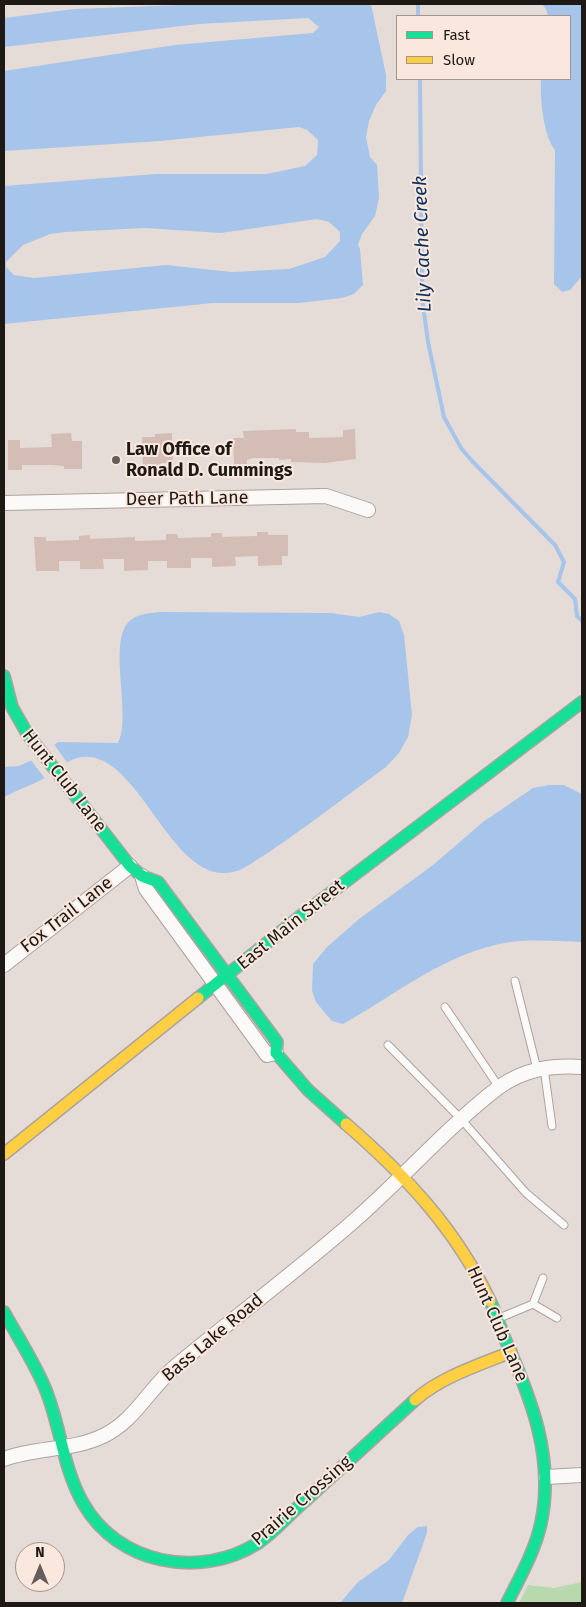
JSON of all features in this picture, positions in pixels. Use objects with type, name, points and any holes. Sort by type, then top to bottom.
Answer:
[{"type":"street","name":"Deer Path Lane","points":[[4,503],[326,496],[368,510]]},
{"type":"street","name":"Hunt Club Lane","points":[[4,676],[7,696],[14,712],[34,742],[130,866],[142,876],[158,882],[163,888],[277,1042],[276,1053],[300,1084],[315,1099],[374,1147],[402,1175],[434,1210],[452,1234],[479,1279],[538,1420],[544,1449],[546,1477],[543,1513],[531,1555],[507,1603]]},
{"type":"street","name":"East Main Street","points":[[4,1154],[337,888],[582,702]]},
{"type":"street","name":"Fox Trail Lane","points":[[4,965],[130,866]]},
{"type":"street","name":"Hunt Club Lane","points":[[142,876],[146,889],[267,1055],[276,1053]]},
{"type":"street","name":"Bass Lake Road","points":[[4,1459],[16,1454],[83,1443],[103,1436],[126,1421],[174,1367],[356,1219],[461,1120],[499,1087],[510,1079],[540,1068],[582,1067]]},
{"type":"street","name":"Prairie Crossing","points":[[4,1312],[48,1394],[73,1486],[84,1506],[103,1530],[136,1552],[160,1560],[196,1564],[215,1561],[258,1543],[423,1393],[450,1377],[511,1352]]},
{"type":"street","points":[[546,1477],[582,1476]]},
{"type":"lane","points":[[515,981],[540,1068],[552,1126]]},
{"type":"lane","points":[[445,1007],[499,1087]]},
{"type":"lane","points":[[388,1044],[461,1120],[526,1193],[564,1225]]},
{"type":"lane","points":[[497,1320],[533,1304],[543,1278]]},
{"type":"lane","points":[[533,1304],[557,1318]]},
{"type":"green space","points":[[582,1582],[582,1603],[519,1603],[528,1585],[554,1588]]},
{"type":"water","points":[[208,4],[371,4],[386,75],[386,91],[376,105],[369,121],[366,137],[370,157],[377,165],[379,198],[375,216],[362,234],[358,245],[363,285],[354,294],[342,298],[299,303],[213,303],[4,324],[4,186],[156,174],[267,174],[305,166],[317,155],[318,140],[307,130],[299,127],[160,141],[4,151],[4,71],[175,45],[313,33],[319,27],[308,18],[199,24],[4,47],[4,18],[74,9]],"holes":[[[317,219],[329,222],[340,232],[340,241],[325,257],[289,269],[232,272],[166,265],[34,278],[14,275],[6,267],[6,262],[23,245],[50,234],[145,228],[221,233]]]},
{"type":"water","points":[[542,4],[582,4],[582,276],[570,290],[562,292],[554,284],[555,150],[545,126],[541,80],[571,80],[571,15],[548,15]]},
{"type":"water","points":[[159,612],[331,613],[359,617],[379,612],[389,614],[399,621],[404,635],[412,715],[408,737],[399,753],[386,767],[281,844],[246,867],[233,872],[210,871],[190,858],[118,771],[99,759],[73,759],[45,778],[4,797],[4,767],[19,766],[32,760],[58,742],[118,743],[122,730],[123,714],[120,659],[124,628],[135,617]]},
{"type":"water","points":[[564,785],[582,794],[582,942],[528,941],[510,942],[487,947],[443,964],[343,1024],[332,1021],[316,1002],[312,991],[313,964],[327,947],[359,919],[433,865],[483,822],[533,788]]},
{"type":"water","points":[[427,1526],[427,1533],[402,1603],[340,1603],[358,1582],[389,1560],[408,1535],[418,1527]]},
{"type":"pier","points":[[53,743],[69,765],[46,780],[30,759]]},
{"type":"building","points":[[296,429],[296,432],[309,432],[309,438],[343,437],[343,430],[355,429],[356,459],[325,463],[291,462],[291,459],[279,460],[279,458],[253,458],[247,460],[247,464],[234,464],[233,438],[244,438],[243,431]]},
{"type":"building","points":[[71,433],[72,441],[82,441],[82,469],[64,469],[64,466],[52,465],[22,465],[22,470],[8,470],[8,440],[20,440],[20,448],[52,447],[51,434]]},
{"type":"building","points":[[172,433],[173,463],[161,463],[161,466],[143,467],[142,437],[155,437],[155,434]]},
{"type":"building","points":[[257,532],[268,532],[268,535],[288,535],[288,556],[282,556],[282,565],[258,566],[258,556],[235,557],[236,566],[212,567],[212,558],[191,558],[191,568],[167,568],[167,561],[148,561],[148,570],[124,571],[124,559],[103,559],[104,569],[80,569],[80,561],[59,561],[59,571],[36,571],[34,537],[46,537],[46,541],[79,540],[79,536],[90,535],[90,539],[135,537],[135,541],[166,540],[166,534],[177,534],[178,538],[211,537],[211,533],[222,533],[222,537],[257,536]]},
{"type":"waterway","name":"Lily Cache Creek","points":[[418,4],[418,15]]},
{"type":"waterway","name":"Lily Cache Creek","points":[[420,80],[422,297],[428,342],[444,417],[461,448],[472,461],[555,545],[564,562],[558,582],[575,599],[577,616],[582,621]]},
{"type":"traffic: fast","points":[[4,676],[12,707],[28,735],[130,866],[142,876],[158,882],[277,1042],[276,1053],[308,1090],[346,1124]]},
{"type":"traffic: fast","points":[[198,998],[312,907],[582,702]]},
{"type":"traffic: fast","points":[[490,1301],[532,1406],[543,1452],[545,1475],[545,1499],[535,1544],[507,1603]]},
{"type":"traffic: fast","points":[[4,1312],[44,1386],[71,1477],[83,1503],[98,1524],[117,1540],[138,1552],[162,1560],[186,1563],[211,1561],[235,1554],[258,1543],[415,1400]]},
{"type":"traffic: slow","points":[[4,1154],[198,998]]},
{"type":"traffic: slow","points":[[346,1124],[409,1183],[445,1227],[461,1250],[490,1301]]},
{"type":"traffic: slow","points":[[415,1400],[448,1378],[511,1352]]},
{"type":"place","name":"Law Office of Ronald D. Cummings","points":[[116,460]]}]
